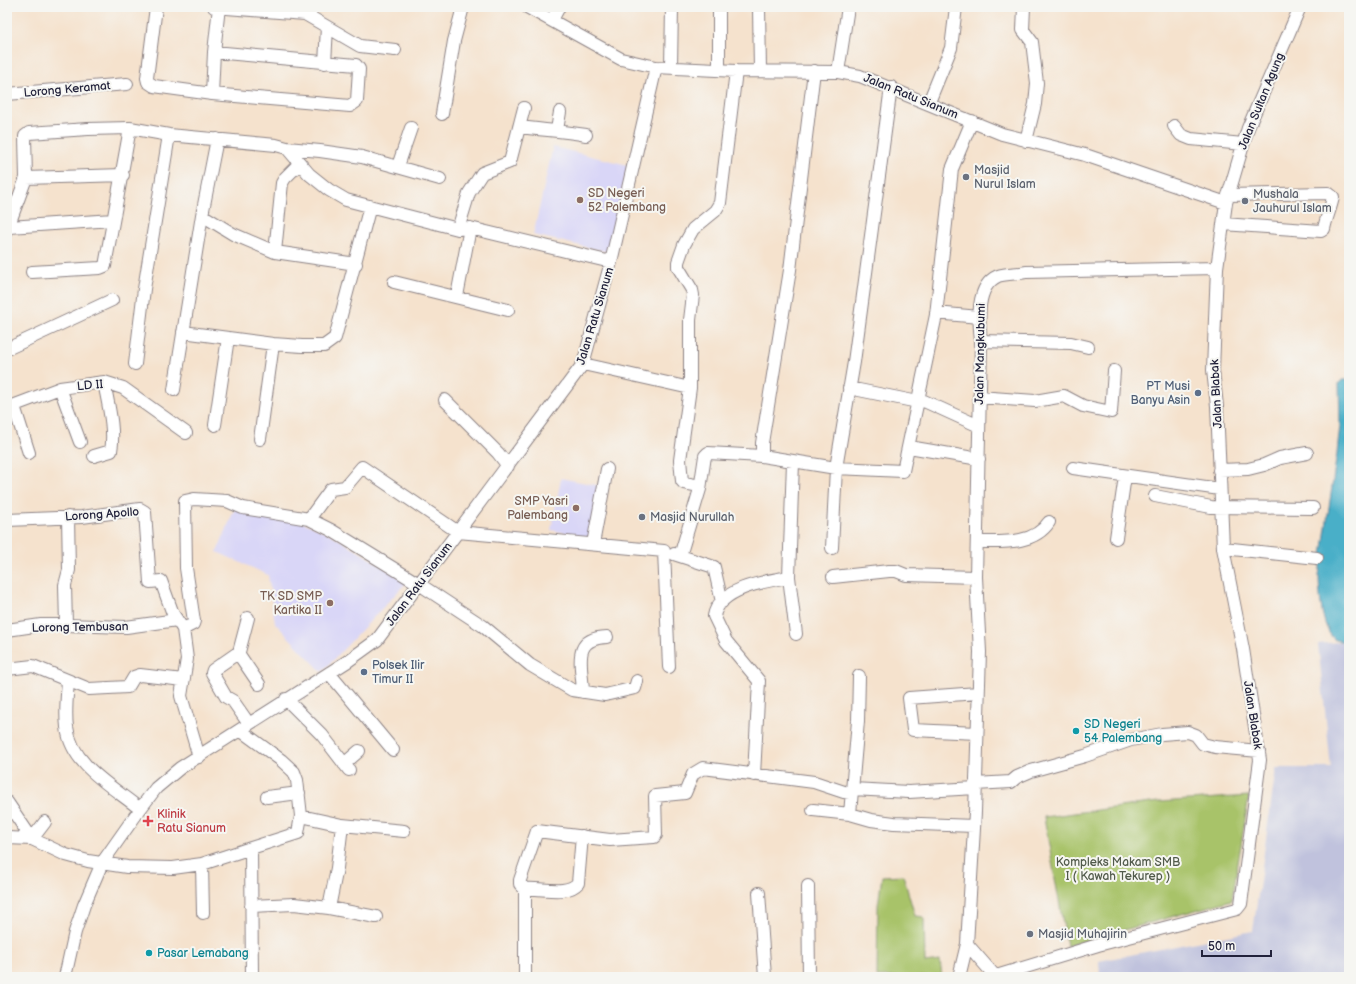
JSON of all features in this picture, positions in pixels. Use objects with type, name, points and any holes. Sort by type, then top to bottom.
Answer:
[{"type":"street","points":[[156,7],[147,78],[148,82],[154,86],[212,94],[350,106],[357,101],[359,69],[357,66],[360,46]]},
{"type":"street","points":[[212,94],[217,7],[305,14]]},
{"type":"street","points":[[292,7],[360,46],[395,50]]},
{"type":"street","points":[[442,114],[454,41],[463,7]]},
{"type":"street","points":[[527,7],[621,59],[656,67]]},
{"type":"street","points":[[552,20],[560,7]]},
{"type":"street","points":[[671,67],[672,7]]},
{"type":"street","points":[[719,7],[719,70]]},
{"type":"street","points":[[759,7],[760,71]]},
{"type":"street","points":[[838,72],[848,7]]},
{"type":"street","points":[[929,102],[950,48],[956,7]]},
{"type":"street","points":[[1024,7],[1024,31],[1032,42],[1037,83],[1035,104],[1026,141]]},
{"type":"street","name":"Jalan Sultan Agung","points":[[1217,268],[1227,199],[1248,128],[1300,7]]},
{"type":"street","points":[[325,63],[327,27]]},
{"type":"street","points":[[214,52],[357,66]]},
{"type":"street","name":"Jalan Ratu Sianum","points":[[65,977],[75,932],[84,905],[102,864],[140,808],[156,788],[168,777],[286,699],[329,673],[377,640],[583,364],[611,262],[656,67],[736,71],[838,72],[860,76],[929,102],[972,122],[1026,141],[1085,155],[1227,199],[1328,193],[1333,197],[1331,210],[1325,220],[1324,229],[1321,231],[1223,224]]},
{"type":"street","points":[[700,486],[684,483],[682,481],[680,460],[690,388],[690,320],[693,293],[678,267],[678,262],[684,245],[693,229],[714,211],[720,203],[736,71]]},
{"type":"street","points":[[762,456],[762,443],[790,270],[814,71]]},
{"type":"street","name":"Lorong Keramat","points":[[7,94],[127,84]]},
{"type":"street","points":[[832,548],[836,468],[849,388],[891,87]]},
{"type":"street","points":[[458,229],[469,193],[482,173],[510,162],[524,108]]},
{"type":"street","points":[[557,130],[560,112]]},
{"type":"street","points":[[680,556],[700,486],[705,456],[708,453],[762,456],[836,468],[901,472],[904,469],[936,313],[952,169],[972,122]]},
{"type":"street","points":[[1174,126],[1181,136],[1192,139],[1243,144]]},
{"type":"street","points":[[519,127],[557,130],[586,135]]},
{"type":"street","points":[[32,272],[104,267],[123,175],[130,128]]},
{"type":"street","points":[[113,220],[8,228],[26,178],[25,136],[28,133],[81,129],[130,128],[169,135],[271,144],[287,148],[362,157],[440,179]]},
{"type":"street","points":[[398,166],[411,128]]},
{"type":"street","points":[[135,364],[144,290],[169,135]]},
{"type":"street","points":[[174,390],[202,215],[217,139]]},
{"type":"street","points":[[287,148],[300,163],[329,190],[346,200],[458,229],[470,228],[611,262]]},
{"type":"street","points":[[274,252],[282,184],[300,163]]},
{"type":"street","points":[[26,178],[123,175]]},
{"type":"street","points":[[183,332],[272,344],[324,346],[332,342],[335,338],[356,264],[370,206]]},
{"type":"street","points":[[202,215],[233,234],[274,252],[356,264]]},
{"type":"street","points":[[457,296],[470,228]]},
{"type":"street","name":"Jalan Mangkubumi","points":[[959,977],[967,944],[974,826],[980,652],[976,577],[981,341],[979,317],[982,296],[986,287],[998,276],[1026,272],[1217,268]]},
{"type":"street","name":"Jalan Blabak","points":[[994,977],[1098,945],[1239,908],[1241,904],[1260,767],[1259,751],[1238,624],[1223,548],[1217,406],[1213,370],[1217,268]]},
{"type":"street","points":[[394,282],[457,296],[508,310]]},
{"type":"street","points":[[7,349],[112,300]]},
{"type":"street","points":[[936,313],[979,317]]},
{"type":"street","points":[[215,425],[228,338]]},
{"type":"street","points":[[981,341],[1071,343],[1088,347]]},
{"type":"street","points":[[260,439],[272,344]]},
{"type":"street","points":[[583,364],[690,388]]},
{"type":"street","points":[[979,397],[1035,401],[1064,396],[1083,406],[1111,412],[1114,371]]},
{"type":"street","points":[[94,456],[111,451],[112,446],[104,382]]},
{"type":"street","name":"LD II","points":[[10,407],[60,388],[104,382],[123,388],[186,433]]},
{"type":"street","points":[[60,388],[80,442]]},
{"type":"street","points":[[849,388],[928,403],[979,426]]},
{"type":"street","points":[[445,400],[498,453],[508,466]]},
{"type":"street","points":[[10,407],[29,453]]},
{"type":"street","points":[[908,447],[978,459]]},
{"type":"street","points":[[1219,470],[1248,469],[1264,465],[1280,458],[1307,453]]},
{"type":"street","points":[[793,462],[789,577],[796,634]]},
{"type":"street","points":[[309,519],[331,489],[345,487],[362,467],[458,532],[664,551],[714,567],[722,602]]},
{"type":"street","points":[[1074,468],[1220,489]]},
{"type":"street","points":[[593,544],[607,469]]},
{"type":"street","points":[[1116,538],[1125,476]]},
{"type":"street","points":[[1155,496],[1204,506],[1313,508]]},
{"type":"street","points":[[199,757],[181,696],[187,659],[180,625],[193,624],[194,620],[186,568],[184,524],[186,500],[227,501],[243,508],[309,519],[331,530],[419,584],[483,626],[545,675],[572,690],[602,695],[618,693],[635,688],[637,681]]},
{"type":"street","name":"Lorong Apollo","points":[[7,520],[68,517],[140,509],[144,510],[146,514],[150,582],[161,582],[169,605],[180,625]]},
{"type":"street","points":[[66,624],[65,585],[69,570],[68,517]]},
{"type":"street","points":[[977,542],[1005,542],[1021,540],[1038,534],[1049,522]]},
{"type":"street","points":[[1223,548],[1317,558]]},
{"type":"street","points":[[664,551],[669,667]]},
{"type":"street","points":[[833,577],[894,571],[906,575],[976,577]]},
{"type":"street","points":[[754,775],[759,681],[726,641],[714,616],[715,610],[722,602],[736,592],[756,583],[789,577]]},
{"type":"street","points":[[7,838],[32,839],[66,855],[102,864],[148,868],[173,868],[202,864],[298,833],[300,829],[301,816],[299,793],[297,780],[290,766],[244,727],[233,701],[226,697],[212,673],[213,670],[238,653],[241,648],[248,618]]},
{"type":"street","name":"Lorong Tembusan","points":[[7,630],[41,625],[66,624],[113,628],[180,625]]},
{"type":"street","points":[[583,692],[582,647],[587,641],[595,637],[607,637]]},
{"type":"street","points":[[238,653],[259,684]]},
{"type":"street","points":[[7,670],[33,666],[68,681],[95,690],[128,687],[134,677],[140,675],[183,680]]},
{"type":"street","points":[[329,673],[393,750]]},
{"type":"street","points":[[850,814],[858,721],[859,676]]},
{"type":"street","points":[[68,681],[67,728],[73,749],[86,766],[140,808]]},
{"type":"street","points":[[977,733],[913,730],[909,698],[978,693]]},
{"type":"street","points":[[286,699],[322,736],[347,767],[358,751]]},
{"type":"street","points":[[582,836],[578,883],[574,888],[525,889],[520,884],[520,880],[537,831],[620,840],[654,837],[656,796],[685,793],[693,774],[703,768],[814,782],[844,792],[909,792],[1011,782],[1017,777],[1030,771],[1085,756],[1132,740],[1162,734],[1188,732],[1196,735],[1203,744],[1215,747],[1259,751]]},
{"type":"street","points":[[266,797],[299,793]]},
{"type":"street","points":[[7,802],[32,839]]},
{"type":"street","points":[[813,810],[850,814],[871,820],[894,823],[974,826]]},
{"type":"street","points":[[301,816],[342,825],[404,831]]},
{"type":"street","points":[[32,839],[45,822]]},
{"type":"street","points":[[329,908],[337,868],[342,825]]},
{"type":"street","points":[[251,848],[252,977]]},
{"type":"street","points":[[202,864],[202,913]]},
{"type":"street","points":[[808,886],[809,977]]},
{"type":"street","points":[[525,889],[525,977]]},
{"type":"street","points":[[759,893],[765,977]]},
{"type":"street","points":[[251,906],[294,904],[329,908],[376,917]]},
{"type":"street","points":[[967,944],[994,977]]},
{"type":"shaded area","name":"SD Negeri 52 Palembang","points":[[553,147],[628,165],[608,252],[533,235]]},
{"type":"shaded area","name":"SMP Yasri Palembang","points":[[561,478],[601,486],[590,538],[551,530]]},
{"type":"shaded area","name":"TK SD SMP Kartika II","points":[[235,508],[293,518],[332,535],[407,582],[322,672],[275,623],[268,575],[217,552]]},
{"type":"shaded area","points":[[1349,641],[1349,977],[1100,977],[1099,961],[1253,931],[1276,768],[1331,768],[1318,644]]},
{"type":"green space","name":"Kompleks Makam SMB I ( Kawah Tekurep )","points":[[1249,796],[1232,900],[1067,946],[1044,817],[1158,802]]},
{"type":"green space","points":[[903,875],[915,916],[924,917],[925,963],[940,961],[942,977],[877,977],[878,905],[882,876]]},
{"type":"water","points":[[1342,380],[1349,380],[1349,641],[1343,642],[1334,639],[1326,626],[1322,608],[1319,575],[1337,453],[1340,425],[1339,383]]},
{"type":"place","name":"Masjid Nurul Islam","points":[[966,177]]},
{"type":"place","name":"SD Negeri 52 Palembang","points":[[580,200]]},
{"type":"place","name":"Mushala Jauhurul Islam","points":[[1245,201]]},
{"type":"place","name":"PT Musi Banyu Asin","points":[[1198,393]]},
{"type":"place","name":"SMP Yasri Palembang","points":[[576,508]]},
{"type":"place","name":"Masjid Nurullah","points":[[642,517]]},
{"type":"place","name":"TK SD SMP Kartika II","points":[[330,603]]},
{"type":"place","name":"Polsek Ilir Timur II","points":[[364,672]]},
{"type":"place","name":"SD Negeri 54 Palembang","points":[[1076,731]]},
{"type":"place","name":"Klinik Ratu Sianum","points":[[148,821]]},
{"type":"place","name":"Masjid Muhajirin","points":[[1030,934]]},
{"type":"place","name":"Pasar Lemabang","points":[[149,953]]}]
